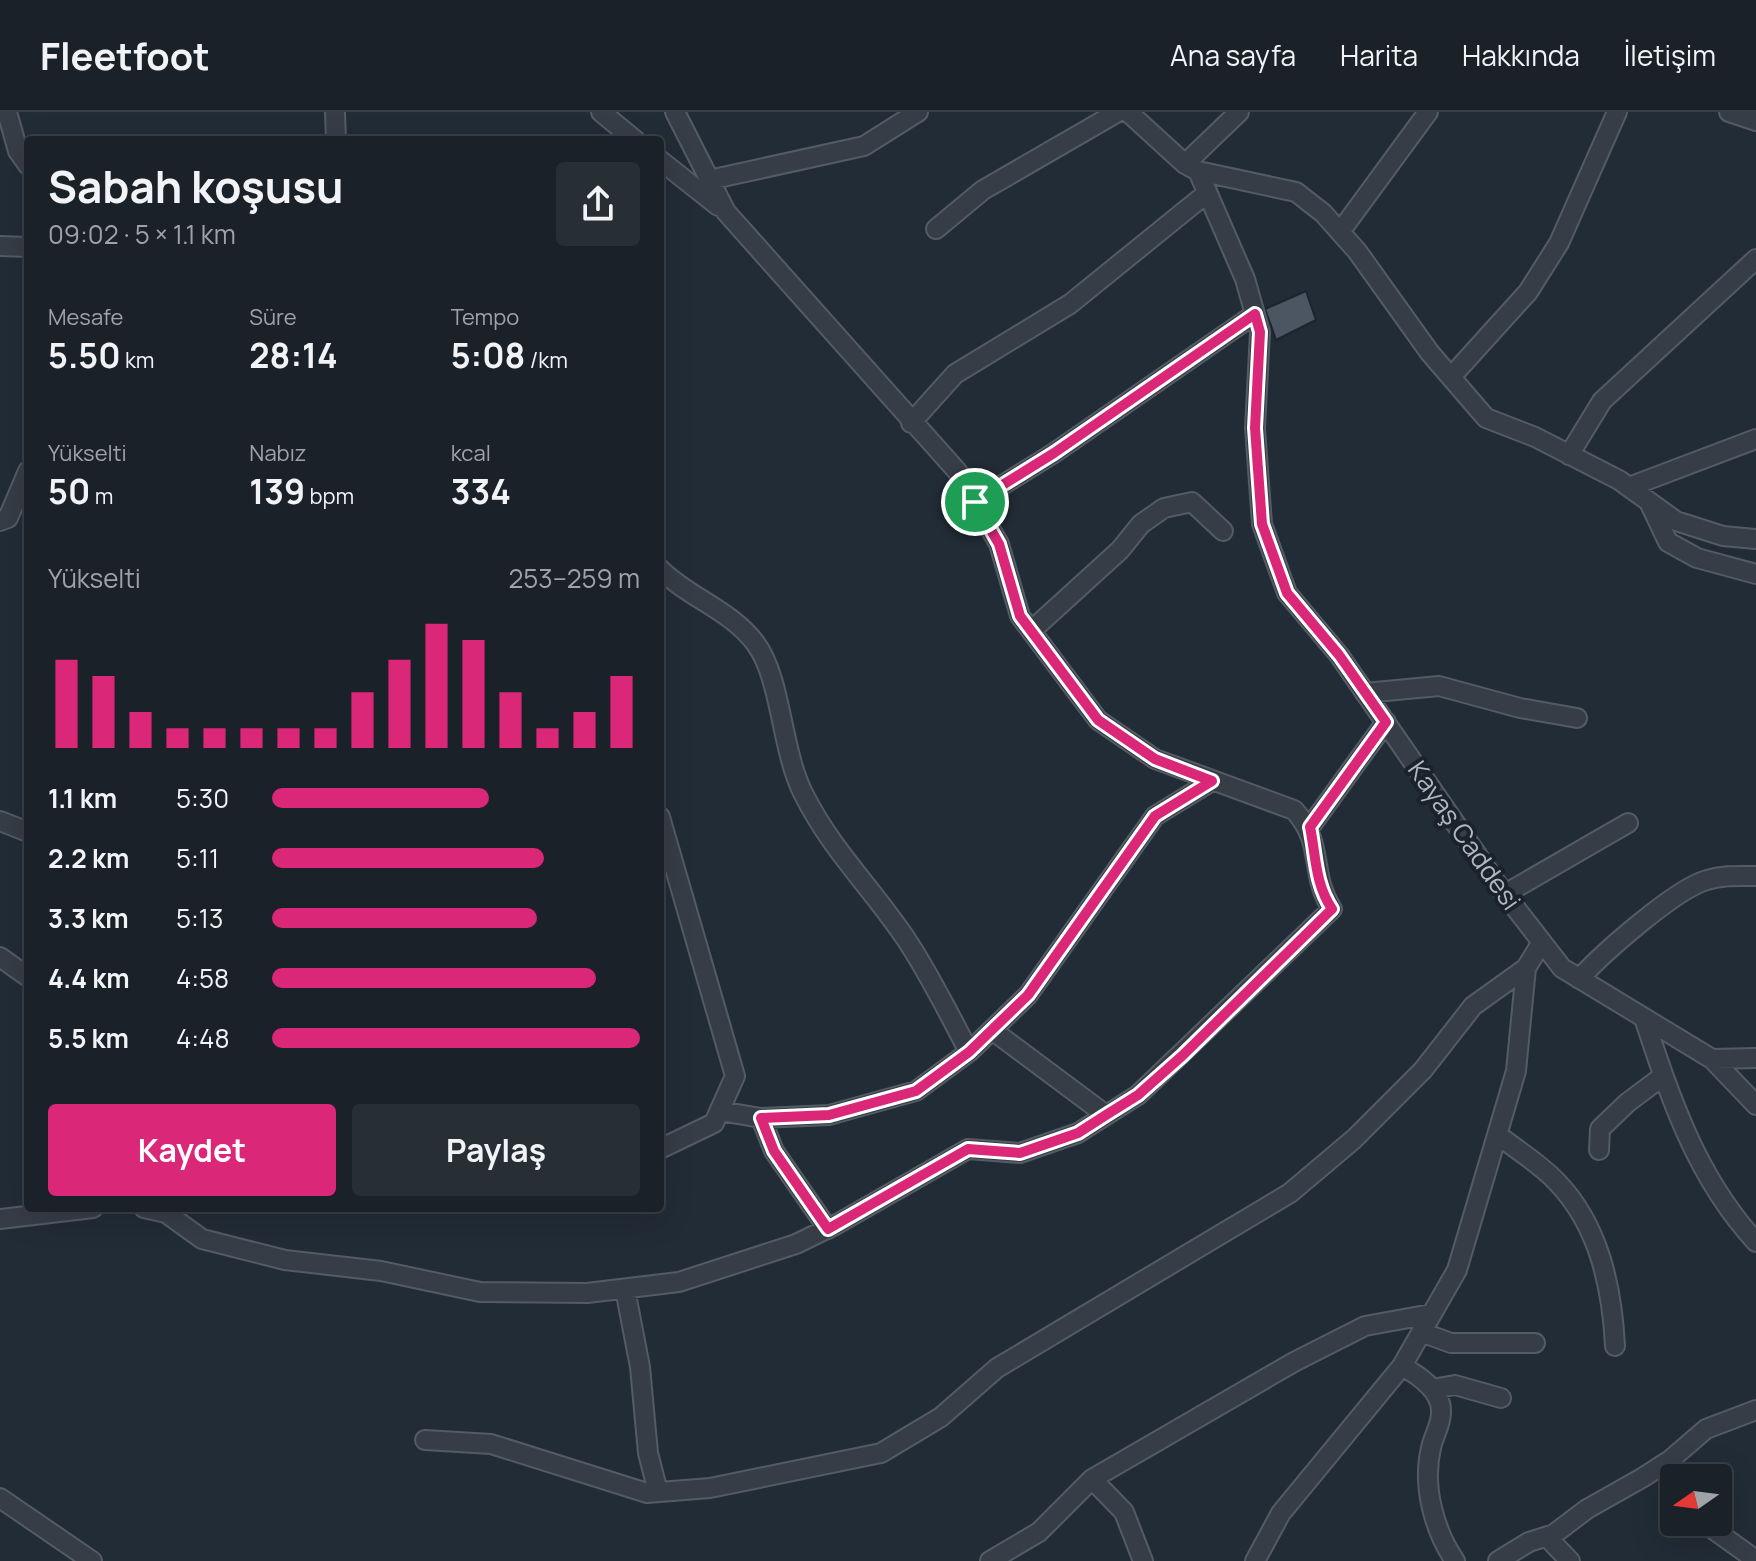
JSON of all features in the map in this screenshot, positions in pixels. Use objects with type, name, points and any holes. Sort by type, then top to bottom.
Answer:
[{"type":"street","points":[[8,112],[23,158]]},
{"type":"street","points":[[335,112],[336,136]]},
{"type":"street","points":[[601,112],[630,136]]},
{"type":"street","points":[[675,112],[726,212]]},
{"type":"street","points":[[709,180],[864,146],[918,112]]},
{"type":"street","points":[[936,229],[983,190],[1118,112]]},
{"type":"street","points":[[1128,112],[1192,167],[1296,192],[1340,232],[1486,418],[1569,455],[1629,487],[1676,521],[1723,536],[1756,539]]},
{"type":"street","points":[[1192,167],[1239,112]]},
{"type":"street","points":[[1340,232],[1428,112]]},
{"type":"street","points":[[1451,377],[1528,292],[1559,243],[1617,112]]},
{"type":"street","points":[[1729,112],[1756,121]]},
{"type":"street","points":[[162,1212],[202,1239],[285,1260],[381,1271],[480,1292],[587,1293],[679,1282],[796,1244],[968,1149],[1020,1153],[1078,1133],[1138,1095],[1332,909],[1319,889],[1318,864],[1310,827],[1294,810],[1155,759],[1098,720],[1020,616],[999,544],[957,471],[726,212],[664,163]]},
{"type":"street","name":"Kayaş Caddesi","points":[[1192,167],[1207,193],[1245,279],[1260,332],[1255,428],[1262,524],[1287,593],[1365,693],[1505,894],[1562,968],[1712,1059],[1756,1105]]},
{"type":"street","points":[[911,423],[955,374],[1070,304],[1207,193]]},
{"type":"street","points":[[0,246],[24,247]]},
{"type":"street","points":[[1569,455],[1602,401],[1756,259]]},
{"type":"street","points":[[975,502],[1054,453],[1255,314]]},
{"type":"street","points":[[1629,487],[1756,439]]},
{"type":"street","points":[[0,521],[8,518],[24,480]]},
{"type":"street","points":[[1649,501],[1668,542],[1697,558],[1756,574]]},
{"type":"street","points":[[1031,631],[1120,550],[1141,524],[1164,508],[1192,502],[1223,531]]},
{"type":"street","points":[[664,572],[721,611],[758,647],[766,663],[785,744],[802,793],[857,879],[906,939],[969,1052]]},
{"type":"street","points":[[1365,693],[1439,686],[1520,708],[1577,718]]},
{"type":"street","points":[[1310,827],[1386,722]]},
{"type":"street","points":[[720,1111],[761,1118],[829,1115],[916,1091],[969,1052],[1028,995],[1155,816],[1212,781]]},
{"type":"street","points":[[0,821],[24,830]]},
{"type":"street","points":[[1505,894],[1628,823]]},
{"type":"street","points":[[664,831],[735,1076],[714,1123],[664,1146]]},
{"type":"street","points":[[1579,979],[1600,956],[1704,880],[1731,875],[1756,876]]},
{"type":"street","points":[[425,1440],[491,1444],[647,1493],[710,1488],[881,1453],[941,1417],[997,1368],[1290,1193],[1354,1139],[1423,1070],[1473,1006],[1526,968],[1542,942]]},
{"type":"street","points":[[0,957],[24,975]]},
{"type":"street","points":[[1255,1561],[1281,1513],[1402,1366],[1457,1270],[1516,1071],[1526,968]]},
{"type":"street","points":[[0,972],[24,977]]},
{"type":"street","points":[[1644,1018],[1697,1161],[1729,1212],[1756,1242]]},
{"type":"street","points":[[992,1030],[1106,1115]]},
{"type":"street","points":[[1712,1059],[1756,1058]]},
{"type":"street","points":[[1599,1150],[1600,1129],[1627,1103],[1663,1076]]},
{"type":"street","points":[[761,1118],[774,1151],[828,1229]]},
{"type":"street","points":[[1498,1135],[1555,1179],[1578,1206],[1593,1235],[1610,1291],[1615,1346]]},
{"type":"street","points":[[0,1219],[59,1212]]},
{"type":"street","points":[[625,1289],[640,1367],[648,1453],[658,1492]]},
{"type":"street","points":[[990,1561],[1039,1532],[1092,1479],[1294,1362],[1365,1326],[1431,1314]]},
{"type":"street","points":[[1421,1332],[1451,1343],[1535,1343]]},
{"type":"street","points":[[1402,1366],[1432,1389],[1441,1411],[1430,1451],[1429,1485],[1439,1537],[1455,1561]]},
{"type":"street","points":[[1432,1389],[1455,1385],[1501,1398]]},
{"type":"street","points":[[1498,1561],[1547,1537],[1587,1509],[1670,1460],[1706,1429],[1756,1410]]},
{"type":"street","points":[[1670,1460],[1672,1464]]},
{"type":"street","points":[[1092,1479],[1124,1512],[1143,1561]]},
{"type":"street","points":[[0,1498],[92,1561]]},
{"type":"street","points":[[1723,1536],[1756,1560]]},
{"type":"street","points":[[1547,1537],[1570,1561]]},
{"type":"building","points":[[1306,291],[1316,320],[1276,340],[1265,309]]},
{"type":"route","points":[[1255,314],[1260,332],[1255,428],[1262,524],[1287,593],[1339,655],[1386,722],[1310,827],[1318,864],[1319,889],[1332,909],[1182,1056],[1138,1095],[1078,1133],[1020,1153],[968,1149],[828,1229],[807,1194],[774,1151],[761,1118],[829,1115],[916,1091],[969,1052],[1028,995],[1155,816],[1212,781],[1155,759],[1098,720],[1020,616],[999,544],[975,502],[1054,453],[1255,314]]}]
